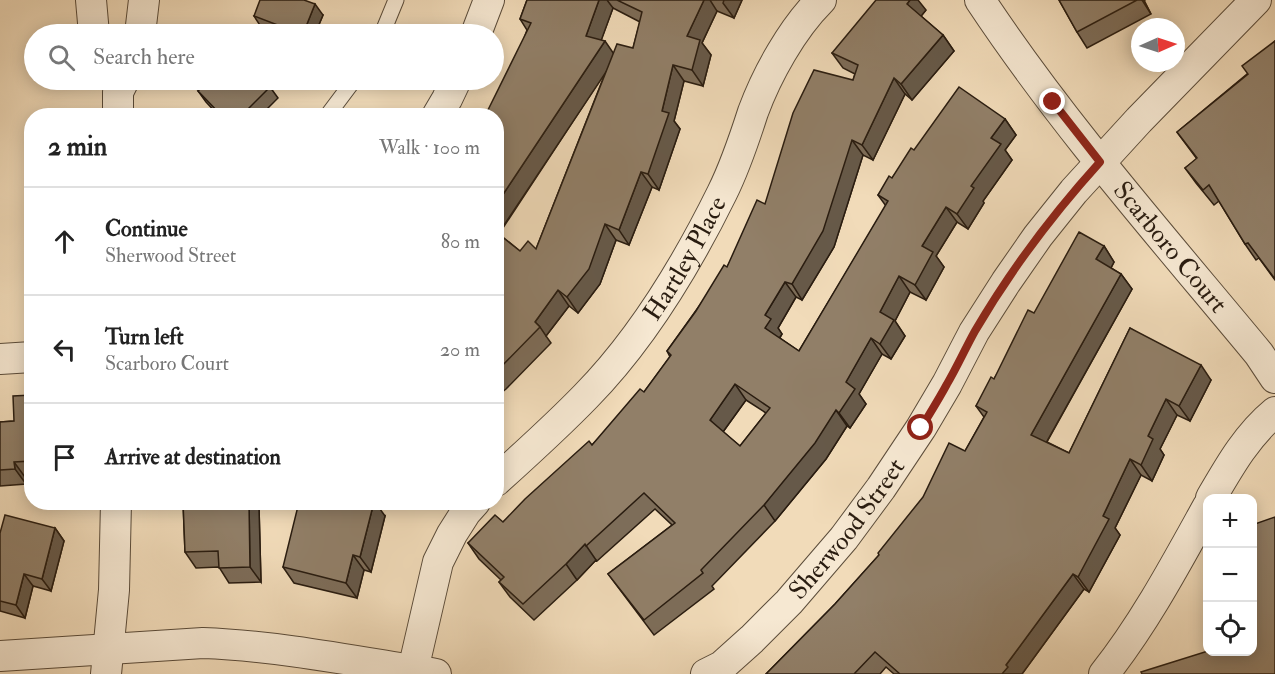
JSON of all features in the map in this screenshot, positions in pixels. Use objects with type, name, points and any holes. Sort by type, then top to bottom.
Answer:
[{"type":"street","points":[[92,0],[93,24]]},
{"type":"street","points":[[141,24],[144,0]]},
{"type":"street","points":[[480,24],[489,0]]},
{"type":"street","name":"Hartley Place","points":[[504,474],[587,395],[627,349],[668,293],[724,190],[741,150],[754,110],[772,71],[792,37],[821,0]]},
{"type":"street","name":"Scarboro Court","points":[[980,0],[1100,162],[1259,354],[1275,378]]},
{"type":"street","name":"Sherwood Street","points":[[706,674],[722,666],[752,639],[789,602],[844,538],[921,428],[974,332],[1006,282],[1074,191],[1139,120],[1257,0]]},
{"type":"street","points":[[442,108],[451,90]]},
{"type":"street","points":[[0,359],[24,358]]},
{"type":"street","points":[[1213,494],[1245,443],[1275,412]]},
{"type":"street","points":[[107,661],[114,590],[116,510]]},
{"type":"street","points":[[0,656],[107,661],[203,643],[233,644],[424,672],[438,562],[468,510]]},
{"type":"street","points":[[1104,674],[1144,615],[1203,515]]},
{"type":"lane","points":[[386,24],[396,0]]},
{"type":"lane","points":[[333,108],[346,90]]},
{"type":"building","points":[[260,0],[304,0],[315,4],[307,24],[275,24],[254,16]]},
{"type":"building","points":[[527,0],[599,0],[586,36],[605,41],[504,193],[504,108],[489,108],[498,90],[504,90],[504,78],[531,23],[520,19]]},
{"type":"building","points":[[617,0],[704,0],[687,36],[700,40],[692,70],[673,65],[662,111],[669,113],[648,174],[641,172],[619,230],[605,224],[589,269],[567,297],[558,290],[535,322],[540,327],[504,364],[504,238],[520,251],[528,241],[536,249],[617,44],[633,48],[642,12]]},
{"type":"building","points":[[876,0],[910,0],[907,4],[943,35],[901,84],[894,78],[862,145],[852,140],[823,231],[792,284],[785,282],[765,315],[771,319],[765,328],[799,351],[888,201],[878,195],[889,176],[892,178],[911,148],[914,150],[959,87],[1005,119],[991,138],[1001,144],[971,186],[974,188],[957,214],[946,207],[922,246],[933,252],[915,285],[899,276],[880,312],[894,320],[880,344],[871,338],[846,382],[855,389],[839,413],[836,410],[815,443],[764,505],[701,570],[703,573],[644,620],[608,574],[675,523],[644,493],[586,546],[585,544],[523,604],[499,582],[504,577],[468,543],[495,515],[503,522],[589,441],[592,445],[640,389],[644,392],[671,355],[667,351],[696,311],[724,265],[727,267],[757,200],[765,204],[793,113],[814,70],[853,80],[858,65],[832,53]],"holes":[[[735,384],[770,408],[740,446],[710,420]]]},
{"type":"building","points":[[1059,0],[1137,0],[1077,32]]},
{"type":"building","points":[[1275,41],[1275,279],[1248,243],[1245,244],[1209,185],[1203,190],[1185,168],[1197,158],[1177,132],[1248,74],[1242,66]]},
{"type":"building","points":[[267,90],[249,108],[214,108],[198,91]]},
{"type":"building","points":[[1079,232],[1104,246],[1096,259],[1121,274],[1031,435],[1069,453],[1130,328],[1201,365],[1179,406],[1166,399],[1148,436],[1153,439],[1141,465],[1130,459],[1103,516],[1109,519],[1078,577],[1073,574],[1006,665],[1008,667],[1002,674],[900,674],[875,652],[854,674],[766,674],[835,604],[879,555],[878,553],[923,497],[949,443],[965,451],[987,412],[976,406],[991,377],[994,379],[1028,310],[1034,313]]},
{"type":"building","points":[[24,395],[24,461],[14,462],[15,469],[0,470],[0,422],[14,421],[13,396]]},
{"type":"building","points":[[183,510],[249,510],[250,567],[219,568],[218,551],[185,552]]},
{"type":"building","points":[[297,510],[372,510],[360,557],[353,555],[346,583],[283,567]]},
{"type":"building","points":[[5,515],[55,528],[42,579],[24,574],[16,605],[0,601],[0,533]]},
{"type":"building","points":[[1275,517],[1275,674],[1142,674],[1141,672],[1203,653],[1203,656],[1257,656],[1257,523]]},
{"type":"route","points":[[921,428],[974,332],[1006,282],[1038,236],[1100,162],[1053,102]]}]
